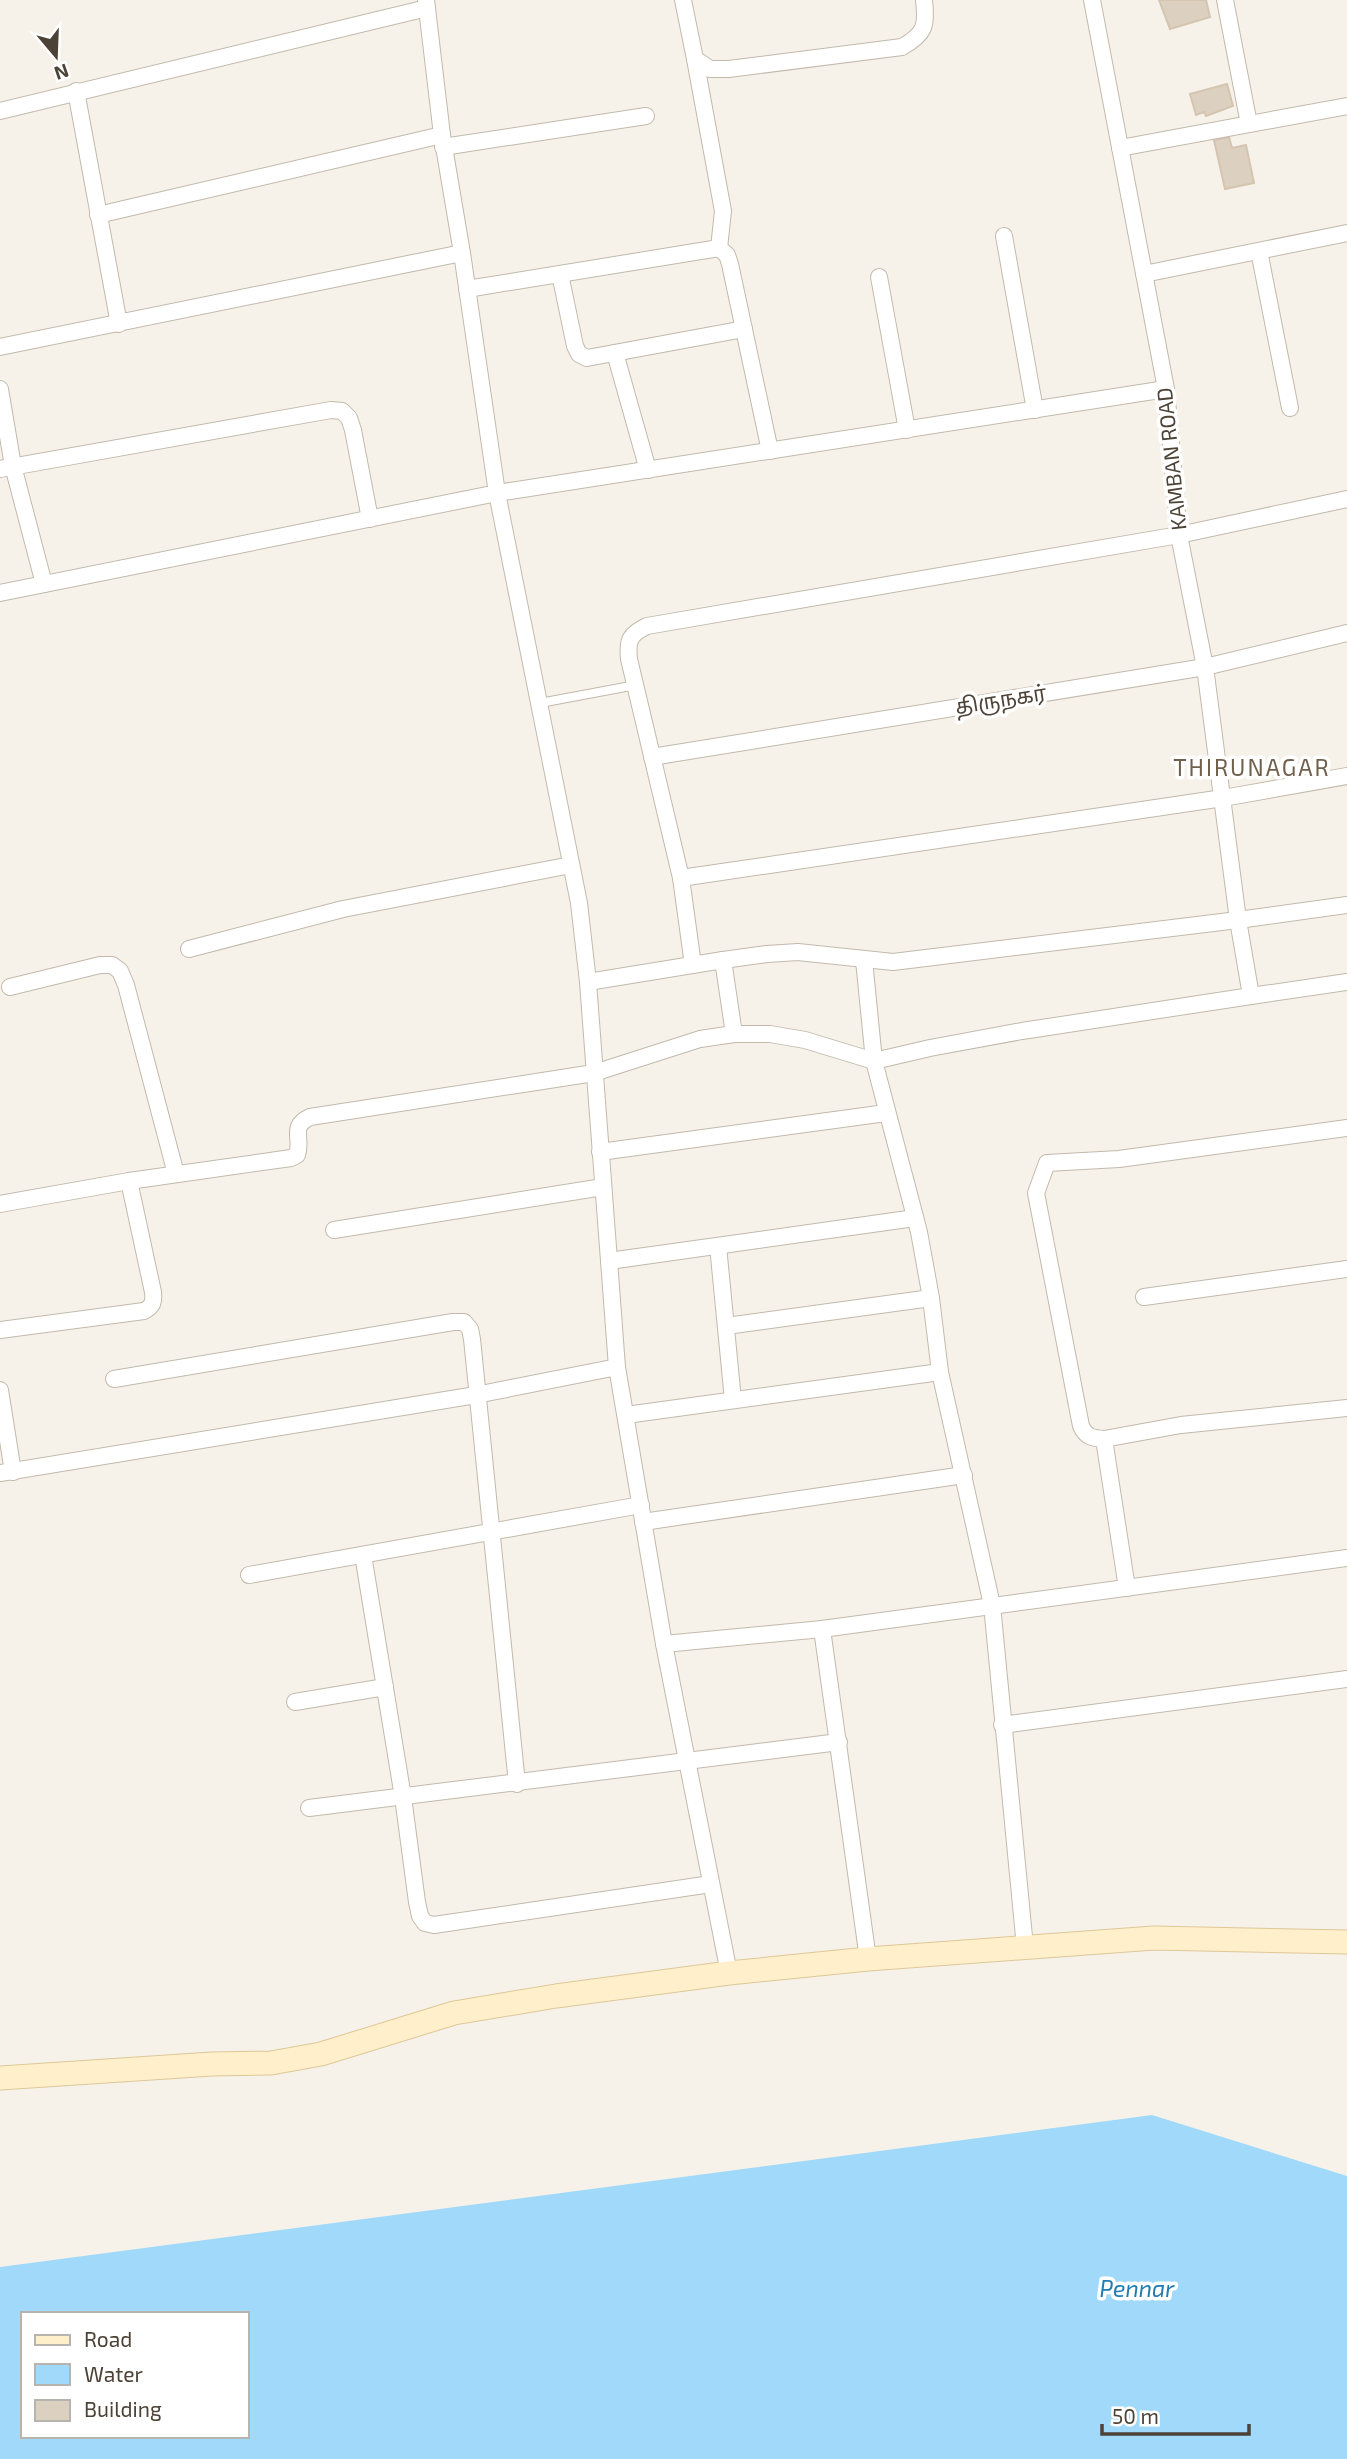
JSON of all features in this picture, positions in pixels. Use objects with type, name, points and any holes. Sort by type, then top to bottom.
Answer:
[{"type":"main road","points":[[0,2078],[212,2064],[271,2063],[321,2054],[454,2013],[556,1996],[729,1973],[868,1959],[1154,1938],[1347,1942]]},
{"type":"street","points":[[683,0],[723,211],[719,248]]},
{"type":"street","points":[[695,59],[710,69],[729,69],[902,47],[918,37],[926,20],[923,0]]},
{"type":"street","name":"KAMBAN ROAD","points":[[1092,0],[1166,389],[1179,535],[1205,667],[1238,920],[1251,996]]},
{"type":"street","points":[[1226,0],[1249,124]]},
{"type":"street","points":[[0,111],[426,4],[442,141],[462,253],[497,494],[579,903],[588,982],[617,1367],[664,1644],[729,1973]]},
{"type":"street","points":[[76,92],[119,324]]},
{"type":"street","points":[[1120,148],[1347,106]]},
{"type":"street","points":[[98,215],[442,141],[646,116]]},
{"type":"street","points":[[1144,274],[1347,233]]},
{"type":"street","points":[[1004,236],[1035,410]]},
{"type":"street","points":[[467,289],[719,248]]},
{"type":"street","points":[[719,248],[727,255],[730,264],[771,451]]},
{"type":"street","points":[[1259,251],[1290,408]]},
{"type":"street","points":[[0,347],[462,253]]},
{"type":"street","points":[[560,274],[579,354],[587,358],[744,329]]},
{"type":"street","points":[[879,277],[907,430]]},
{"type":"street","points":[[615,353],[648,470]]},
{"type":"street","points":[[0,389],[6,468],[44,584]]},
{"type":"street","points":[[0,593],[497,494],[1166,389]]},
{"type":"street","points":[[6,468],[331,410],[342,411],[349,418],[353,430],[370,519]]},
{"type":"street","points":[[693,965],[681,878],[627,643],[633,633],[647,626],[1179,535],[1347,499]]},
{"type":"street","name":"திருநகர்","points":[[652,757],[1205,667],[1347,633]]},
{"type":"street","points":[[681,878],[1223,798],[1347,776]]},
{"type":"street","points":[[189,949],[343,909],[571,865]]},
{"type":"street","points":[[588,982],[723,960],[797,952],[893,962],[1347,905]]},
{"type":"street","points":[[723,960],[734,1034]]},
{"type":"street","points":[[864,960],[874,1061],[915,1218],[931,1298],[940,1372],[992,1605],[1025,1947]]},
{"type":"street","points":[[10,987],[100,965],[112,965],[120,971],[176,1174]]},
{"type":"street","points":[[0,1204],[129,1181],[291,1158],[297,1155],[300,1148],[297,1130],[302,1121],[310,1116],[594,1073],[700,1038],[770,1034],[805,1040],[874,1061],[1022,1031],[1347,982]]},
{"type":"street","points":[[600,1152],[886,1113]]},
{"type":"street","points":[[1347,1128],[1119,1159],[1047,1163],[1036,1193],[1081,1426],[1090,1438],[1104,1439],[1181,1425],[1347,1408]]},
{"type":"street","points":[[0,1330],[144,1311],[151,1307],[154,1301],[153,1292],[129,1181]]},
{"type":"street","points":[[334,1230],[603,1187]]},
{"type":"street","points":[[609,1261],[915,1218]]},
{"type":"street","points":[[718,1246],[733,1400]]},
{"type":"street","points":[[1144,1297],[1347,1269]]},
{"type":"street","points":[[726,1326],[931,1298]]},
{"type":"street","points":[[114,1379],[464,1322],[470,1329],[472,1339],[517,1784]]},
{"type":"street","points":[[0,1391],[6,1472],[476,1395],[617,1367]]},
{"type":"street","points":[[626,1415],[940,1372]]},
{"type":"street","points":[[1104,1439],[1127,1588]]},
{"type":"street","points":[[249,1575],[490,1532],[964,1475]]},
{"type":"street","points":[[363,1555],[403,1797],[417,1902],[420,1916],[425,1923],[434,1925],[711,1884]]},
{"type":"street","points":[[664,1644],[822,1629],[1347,1558]]},
{"type":"street","points":[[822,1629],[868,1959]]},
{"type":"street","points":[[1002,1724],[1347,1679]]},
{"type":"street","points":[[295,1702],[385,1687]]},
{"type":"street","points":[[309,1808],[839,1742]]},
{"type":"lane","points":[[540,704],[636,685]]},
{"type":"water","name":"Pennar","points":[[1152,2115],[1347,2176],[1347,2459],[0,2459],[0,2267]]},
{"type":"building","points":[[1159,0],[1206,0],[1210,17],[1170,29]]},
{"type":"building","points":[[1227,84],[1233,106],[1206,116],[1204,112],[1196,115],[1190,94]]},
{"type":"building","points":[[1229,137],[1232,148],[1246,145],[1254,183],[1225,189],[1214,140]]},
{"type":"district","name":"THIRUNAGAR","points":[[1252,768]]}]
